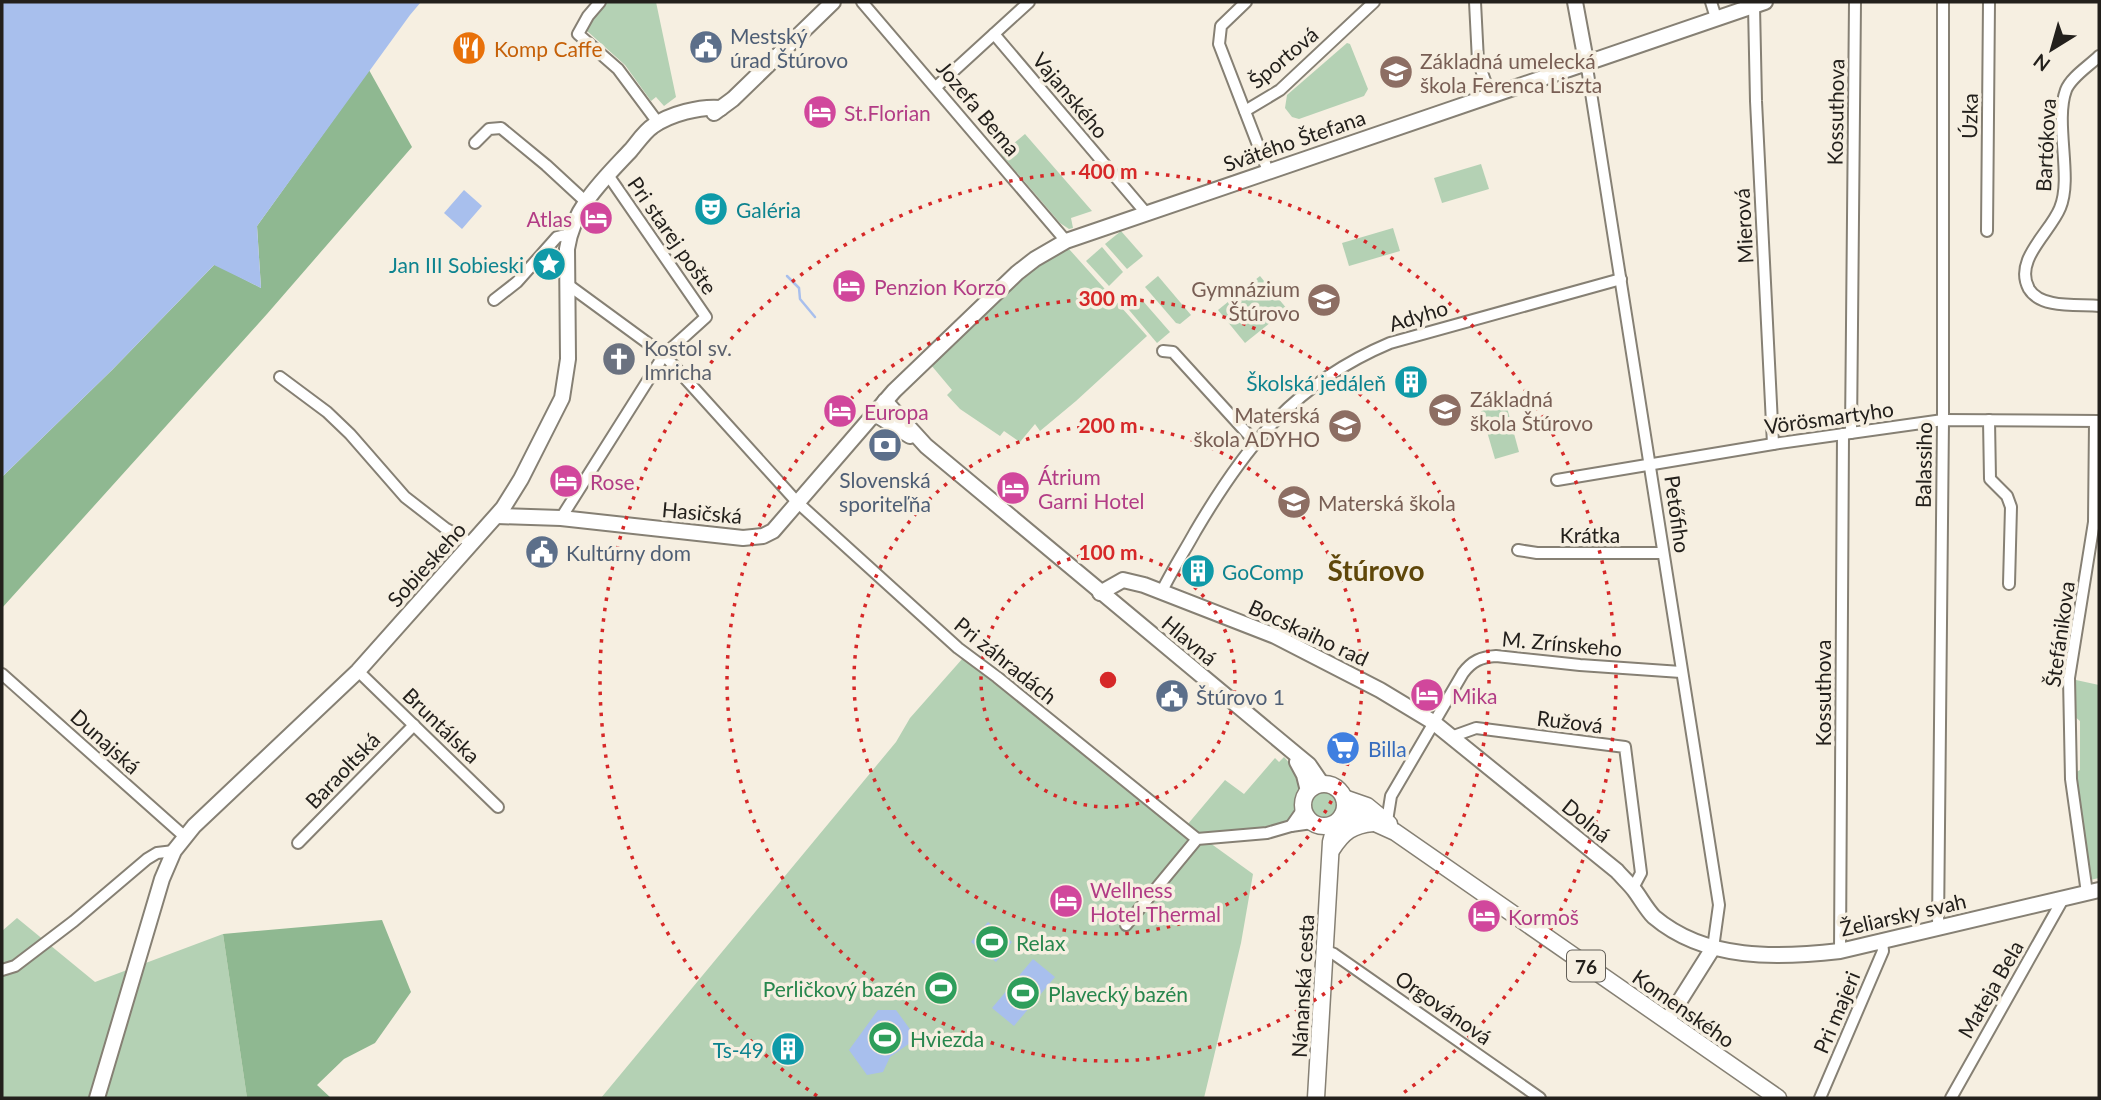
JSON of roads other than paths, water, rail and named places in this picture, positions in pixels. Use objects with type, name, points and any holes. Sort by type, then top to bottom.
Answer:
[{"type":"main road","name":"76","points":[[1315,788],[1335,788],[1344,798],[1367,806],[1386,825]]},
{"type":"main road","points":[[1315,788],[1304,799],[1329,877]]},
{"type":"main road","points":[[1339,819],[1344,798]]},
{"type":"main road","name":"76","points":[[1311,819],[1328,826],[1339,819],[1355,815],[1386,825]]},
{"type":"main road","name":"Nánanská cesta","points":[[1317,1098],[1331,851],[1339,819]]},
{"type":"main road","points":[[1331,851],[1341,835],[1358,825],[1386,825]]},
{"type":"main road","name":"Komenského","points":[[1386,825],[1778,1098]]},
{"type":"street","points":[[600,2],[578,34],[618,69],[659,124]]},
{"type":"street","name":"Sobieskeho","points":[[97,1098],[162,879],[184,836],[358,671],[497,516],[520,479],[562,398],[568,359],[569,234],[585,201],[653,125],[678,115],[721,108],[833,2]]},
{"type":"street","name":"Jozefa Bema","points":[[862,2],[1066,241]]},
{"type":"street","points":[[936,86],[1029,2]]},
{"type":"street","points":[[1246,2],[1221,26],[1219,44],[1268,171]]},
{"type":"street","name":"Športová","points":[[1245,111],[1280,90],[1374,2]]},
{"type":"street","points":[[1475,2],[1478,61],[1490,95]]},
{"type":"street","name":"Petőfiho","points":[[1575,2],[1621,279],[1718,905],[1713,948],[1667,1021]]},
{"type":"street","points":[[1711,2],[1716,18]]},
{"type":"street","name":"Kossuthova","points":[[1840,951],[1855,2]]},
{"type":"street","name":"Balassiho","points":[[1938,928],[1943,420],[1943,2]]},
{"type":"street","name":"Úzka","points":[[1987,231],[1989,2]]},
{"type":"street","name":"Svätého Štefana","points":[[885,401],[969,317],[1017,274],[1035,259],[1066,241],[1586,61],[1760,4]]},
{"type":"street","name":"Mierová","points":[[1760,4],[1756,101],[1773,444]]},
{"type":"street","name":"Vajanského","points":[[994,34],[1146,213]]},
{"type":"street","name":"Bartókova","points":[[2099,56],[2066,90],[2063,124],[2064,191],[2061,207],[2026,264],[2026,282],[2031,292],[2041,301],[2099,306]]},
{"type":"street","points":[[475,143],[489,129],[500,128],[585,201]]},
{"type":"street","name":"Pri starej pošte","points":[[608,175],[706,317],[664,355]]},
{"type":"street","name":"Sobieskeho","points":[[494,300],[517,282],[557,237],[569,234]]},
{"type":"street","name":"Adyho","points":[[1161,593],[1218,494],[1255,442],[1280,414],[1314,384],[1357,356],[1390,343],[1621,279]]},
{"type":"street","name":"Pri záhradách","points":[[567,284],[664,355],[797,502],[958,648],[1197,839]]},
{"type":"street","points":[[1163,351],[1173,352],[1255,442]]},
{"type":"street","points":[[561,518],[664,355]]},
{"type":"street","points":[[280,377],[327,412],[350,434],[405,497],[444,528],[472,544]]},
{"type":"street","name":"Hasičská","points":[[497,516],[561,518],[752,538],[763,536],[773,531],[885,401]]},
{"type":"street","name":"Hlavná","points":[[885,401],[926,446],[1285,747],[1315,788]]},
{"type":"street","name":"Hlavná","points":[[875,414],[926,446]]},
{"type":"street","name":"Vörösmartyho","points":[[1557,480],[1773,444],[1943,420],[2097,421]]},
{"type":"street","points":[[1989,420],[1990,479],[2007,496],[2011,507],[2009,584]]},
{"type":"street","name":"Štefánikova","points":[[2093,892],[2071,788],[2069,678],[2094,522],[2097,421]]},
{"type":"street","name":"Krátka","points":[[1518,550],[1537,553],[1662,553]]},
{"type":"street","name":"Hlavná","points":[[1100,593],[1123,580],[1161,593]]},
{"type":"street","name":"Bocskaiho rad","points":[[1161,593],[1243,623],[1304,650],[1380,690],[1433,722]]},
{"type":"street","name":"M. Zrínskeho","points":[[1391,796],[1463,673],[1474,662],[1485,657],[1681,672]]},
{"type":"street","name":"Bruntálska","points":[[358,671],[498,807]]},
{"type":"street","name":"Dunajská","points":[[2,674],[184,836]]},
{"type":"street","name":"Dolná","points":[[1433,722],[1617,871],[1653,916],[1676,931],[1713,948]]},
{"type":"street","name":"Baraoltská","points":[[298,843],[414,725]]},
{"type":"street","name":"Ružová","points":[[1451,737],[1476,728],[1625,747],[1641,873],[1633,888]]},
{"type":"street","points":[[1367,806],[1379,806],[1391,796]]},
{"type":"street","points":[[1386,825],[1391,796]]},
{"type":"street","points":[[1126,925],[1197,839],[1268,833],[1311,819]]},
{"type":"street","points":[[2,970],[25,958],[74,921],[146,859],[157,853],[174,851]]},
{"type":"street","name":"Želiarsky svah","points":[[1713,948],[1756,955],[1801,955],[1840,951],[2093,892]]},
{"type":"street","name":"Mateja Bela","points":[[1951,1098],[2063,899]]},
{"type":"street","name":"Pri majeri","points":[[1820,1098],[1883,951],[1882,940]]},
{"type":"street","name":"Orgovánová","points":[[1324,950],[1335,954],[1540,1098]]},
{"type":"water","points":[[2,2],[421,2],[257,226],[261,288],[214,265],[112,370],[2,477]]},
{"type":"water","points":[[464,190],[482,206],[462,229],[444,213]]},
{"type":"water","name":"Relax","points":[[988,922],[1012,942],[996,962],[971,942]]},
{"type":"water","name":"Plavecký bazén","points":[[1033,959],[1055,977],[1014,1026],[992,1008]]},
{"type":"water","name":"Perličkový bazén","points":[[940,971],[957,987],[942,1005],[924,989]]},
{"type":"water","name":"Hviezda","points":[[878,1010],[896,1010],[912,1032],[910,1043],[890,1057],[883,1072],[867,1075],[849,1050]]},
{"type":"waterway","points":[[787,276],[799,288],[800,299],[815,317]]},
{"type":"place","name":"Mestský úrad Štúrovo","points":[[706,47]]},
{"type":"place","name":"Komp Caffe","points":[[469,48]]},
{"type":"place","name":"Základná umelecká škola Ferenca Liszta","points":[[1396,72]]},
{"type":"place","name":"St.Florian","points":[[820,112]]},
{"type":"place","name":"Galéria","points":[[711,209]]},
{"type":"place","name":"Atlas","points":[[596,218]]},
{"type":"place","name":"Jan III Sobieski","points":[[549,264]]},
{"type":"place","name":"Penzion Korzo","points":[[849,286]]},
{"type":"place","name":"Gymnázium Štúrovo","points":[[1324,300]]},
{"type":"place","name":"Kostol sv. Imricha","points":[[619,359]]},
{"type":"place","name":"Školská jedáleň","points":[[1411,382]]},
{"type":"place","name":"Základná škola Štúrovo","points":[[1445,410]]},
{"type":"place","name":"Europa","points":[[840,411]]},
{"type":"place","name":"Materská škola ADYHO","points":[[1345,426]]},
{"type":"place","name":"Slovenská sporiteľňa","points":[[885,445]]},
{"type":"place","name":"Rose","points":[[566,481]]},
{"type":"place","name":"Átrium Garni Hotel","points":[[1013,488]]},
{"type":"place","name":"Materská škola","points":[[1294,502]]},
{"type":"place","name":"Kultúrny dom","points":[[542,552]]},
{"type":"place","name":"GoComp","points":[[1198,571]]},
{"type":"place","name":"Mika","points":[[1427,695]]},
{"type":"place","name":"Štúrovo 1","points":[[1172,696]]},
{"type":"place","name":"Billa","points":[[1343,748]]},
{"type":"place","name":"Wellness Hotel Thermal","points":[[1066,901]]},
{"type":"place","name":"Kormoš","points":[[1484,916]]},
{"type":"place","name":"Relax","points":[[992,942]]},
{"type":"place","name":"Perličkový bazén","points":[[941,988]]},
{"type":"place","name":"Plavecký bazén","points":[[1023,993]]},
{"type":"place","name":"Hviezda","points":[[885,1038]]},
{"type":"place","name":"Ts-49","points":[[788,1049]]},
{"type":"district","name":"Štúrovo","points":[[1376,570]]}]
